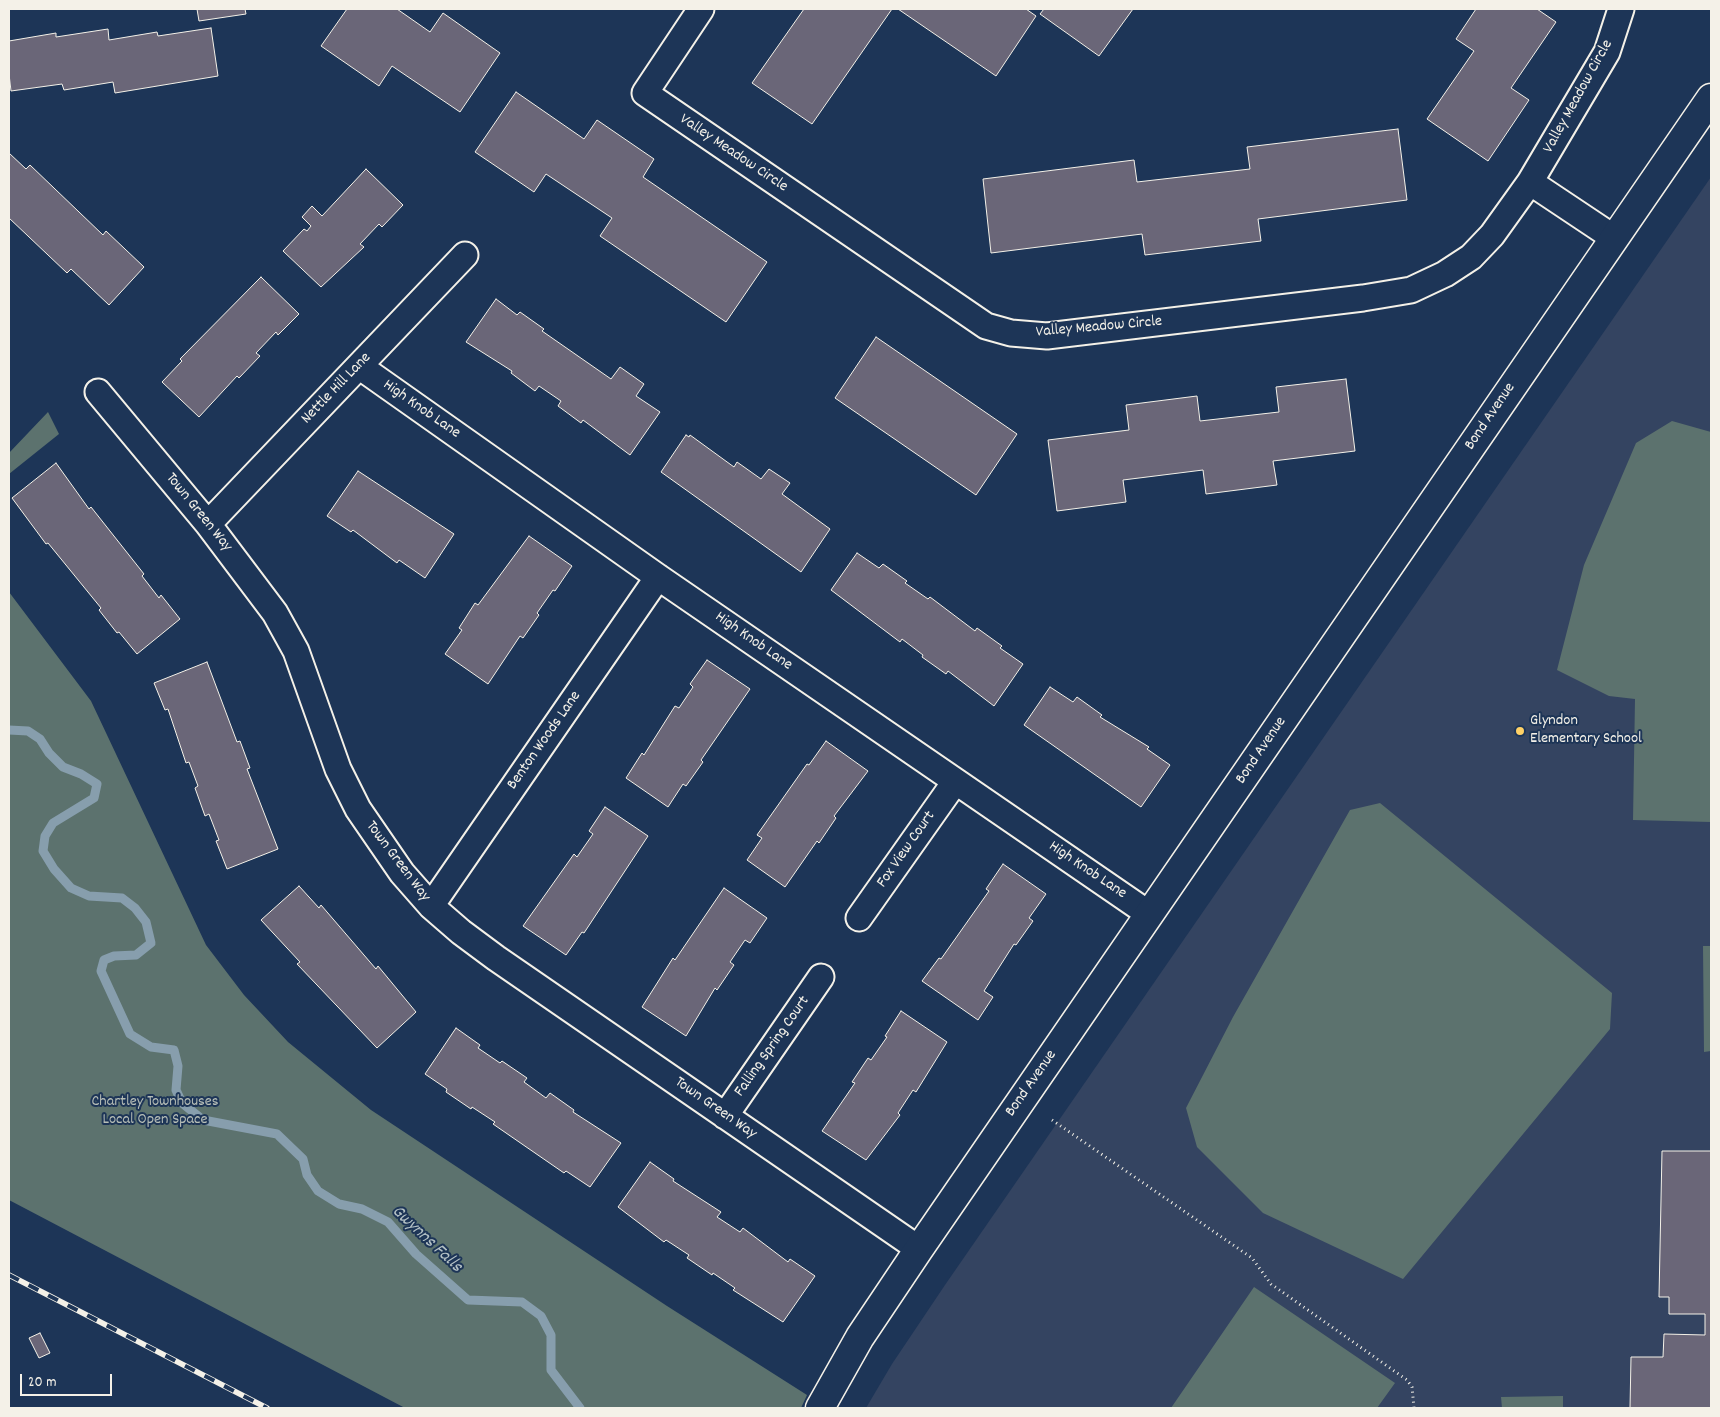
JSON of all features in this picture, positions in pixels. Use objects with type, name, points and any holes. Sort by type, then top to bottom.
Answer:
[{"type":"street","name":"Valley Meadow Circle","points":[[701,9],[645,93],[986,326],[1011,333],[1047,336],[1363,298],[1411,290],[1445,274],[1471,257],[1492,234],[1530,182],[1607,52],[1621,9]]},
{"type":"street","name":"Bond Avenue","points":[[820,1408],[860,1337],[919,1248],[1711,98]]},
{"type":"street","points":[[1530,182],[1614,238]]},
{"type":"street","name":"Nettle Hill Lane","points":[[208,524],[465,255]]},
{"type":"street","name":"High Knob Lane","points":[[359,366],[658,577],[1149,914]]},
{"type":"street","name":"Town Green Way","points":[[98,392],[208,524],[276,613],[296,651],[338,769],[358,809],[402,872],[431,906],[461,932],[496,958],[919,1248]]},
{"type":"street","name":"Benton Woods Lane","points":[[431,906],[658,577]]},
{"type":"street","name":"Fox View Court","points":[[859,918],[955,782]]},
{"type":"street","name":"Falling Spring Court","points":[[724,1116],[821,977]]},
{"type":"path","points":[[1052,1120],[1252,1258],[1271,1284],[1407,1380],[1412,1387],[1414,1408]]},
{"type":"shaded area","name":"Glyndon Elementary School","points":[[1711,177],[1711,1408],[866,1408],[892,1364],[945,1285]]},
{"type":"green space","points":[[48,412],[59,434],[9,474],[9,453]]},
{"type":"green space","points":[[1672,421],[1711,432],[1711,822],[1633,820],[1635,699],[1609,696],[1557,670],[1584,565],[1636,443]]},
{"type":"green space","name":"Chartley Townhouses Local Open Space","points":[[9,592],[91,701],[206,945],[244,995],[288,1042],[371,1110],[667,1306],[807,1395],[801,1408],[405,1408],[9,1200]]},
{"type":"green space","points":[[1380,803],[1612,993],[1610,1029],[1403,1279],[1263,1213],[1197,1147],[1186,1108],[1233,1017],[1350,810]]},
{"type":"green space","points":[[1703,946],[1711,946],[1711,1051],[1704,1052]]},
{"type":"green space","points":[[1254,1287],[1395,1383],[1377,1408],[1171,1408]]},
{"type":"green space","points":[[1563,1396],[1563,1408],[1502,1408],[1501,1397]]},
{"type":"building","points":[[197,9],[245,9],[246,14],[199,21]]},
{"type":"building","points":[[347,9],[397,9],[430,32],[443,13],[500,53],[460,112],[392,66],[379,86],[321,46]]},
{"type":"building","points":[[804,9],[892,9],[812,124],[752,83]]},
{"type":"building","points":[[898,9],[1026,9],[1036,16],[996,76]]},
{"type":"building","points":[[1044,9],[1133,9],[1099,56],[1040,14]]},
{"type":"building","points":[[1476,9],[1537,9],[1556,22],[1511,88],[1529,100],[1488,161],[1427,119],[1474,51],[1456,39]]},
{"type":"building","points":[[211,28],[218,76],[115,93],[113,82],[64,90],[62,84],[11,91],[9,41],[56,33],[56,37],[108,29],[109,40],[157,32],[158,36]]},
{"type":"building","points":[[516,92],[584,139],[597,120],[654,159],[643,177],[767,262],[726,322],[600,236],[612,218],[546,174],[534,192],[475,152]]},
{"type":"building","points":[[1398,129],[1407,200],[1258,219],[1261,241],[1145,255],[1142,234],[991,253],[983,179],[1134,160],[1137,182],[1250,169],[1247,147]]},
{"type":"building","points":[[9,153],[26,169],[30,165],[103,235],[106,231],[144,267],[109,305],[71,269],[67,273],[9,218]]},
{"type":"building","points":[[366,169],[403,205],[382,227],[379,224],[360,244],[364,247],[321,287],[283,251],[304,229],[307,231],[311,226],[302,217],[312,206],[322,216]]},
{"type":"building","points":[[261,277],[299,314],[278,335],[276,332],[256,353],[260,356],[239,378],[237,376],[199,417],[162,382],[182,361],[180,359]]},
{"type":"building","points":[[496,299],[517,315],[520,312],[544,329],[542,331],[611,379],[620,367],[644,384],[636,396],[660,412],[630,455],[583,420],[581,423],[558,406],[561,401],[539,386],[535,391],[511,373],[512,371],[466,342]]},
{"type":"building","points":[[876,337],[1017,434],[976,495],[835,398]]},
{"type":"building","points":[[1346,379],[1355,451],[1273,461],[1277,485],[1206,494],[1203,470],[1123,480],[1126,502],[1057,511],[1048,440],[1129,430],[1126,405],[1197,396],[1200,421],[1279,412],[1276,387]]},
{"type":"building","points":[[686,435],[689,437],[690,435],[734,467],[737,462],[761,479],[769,469],[790,483],[782,494],[830,529],[801,572],[661,472]]},
{"type":"building","points":[[56,463],[89,509],[91,507],[144,574],[142,576],[159,598],[161,595],[180,619],[137,654],[119,632],[117,633],[99,610],[101,608],[48,543],[46,544],[12,498]]},
{"type":"building","points":[[358,471],[454,534],[425,578],[399,560],[397,563],[353,530],[351,532],[327,516]]},
{"type":"building","points":[[529,536],[572,566],[537,613],[539,615],[523,638],[520,636],[488,684],[445,654],[462,630],[459,628],[475,603],[478,605]]},
{"type":"building","points":[[857,553],[879,568],[883,564],[907,581],[905,583],[928,599],[930,597],[975,631],[977,628],[1002,646],[1000,648],[1023,664],[994,706],[948,671],[946,674],[922,657],[923,655],[902,639],[900,642],[831,590]]},
{"type":"building","points":[[707,660],[750,689],[701,760],[703,762],[686,786],[683,784],[668,807],[626,778],[642,753],[644,755],[675,706],[679,708],[693,687],[690,684]]},
{"type":"building","points":[[207,662],[237,742],[240,741],[250,768],[247,769],[278,849],[227,869],[216,841],[219,840],[209,814],[205,816],[195,788],[198,786],[189,762],[186,763],[168,709],[165,710],[154,683]]},
{"type":"building","points":[[1050,687],[1073,702],[1077,697],[1102,715],[1100,717],[1149,747],[1147,749],[1170,765],[1141,807],[1024,725]]},
{"type":"building","points":[[826,741],[868,771],[834,816],[836,818],[819,843],[817,841],[785,887],[747,860],[762,838],[757,835],[807,764],[809,765]]},
{"type":"building","points":[[605,807],[648,836],[584,933],[582,932],[566,955],[523,926],[574,854],[577,857],[593,834],[589,831]]},
{"type":"building","points":[[1003,864],[1046,894],[1029,918],[1033,921],[1016,945],[1014,944],[984,991],[993,997],[978,1020],[922,981],[939,958],[941,959],[989,891],[986,889]]},
{"type":"building","points":[[299,886],[319,908],[321,905],[376,969],[378,966],[416,1012],[377,1048],[297,964],[300,962],[261,920]]},
{"type":"building","points":[[724,888],[767,918],[750,943],[745,940],[730,962],[734,965],[717,990],[715,988],[686,1036],[642,1007],[673,958],[675,960]]},
{"type":"building","points":[[901,1011],[947,1042],[916,1092],[913,1090],[898,1113],[900,1115],[866,1160],[822,1131],[855,1083],[852,1082],[868,1058],[871,1060],[887,1037],[885,1036]]},
{"type":"building","points":[[456,1028],[480,1045],[478,1048],[527,1078],[524,1082],[546,1098],[550,1093],[574,1110],[573,1112],[621,1143],[590,1187],[566,1171],[564,1173],[493,1124],[495,1122],[446,1092],[447,1089],[425,1074]]},
{"type":"building","points":[[1662,1151],[1711,1151],[1711,1408],[1630,1408],[1631,1357],[1663,1357],[1664,1334],[1705,1335],[1705,1314],[1669,1314],[1669,1297],[1659,1297]]},
{"type":"building","points":[[650,1162],[674,1179],[673,1181],[721,1212],[717,1217],[740,1232],[743,1228],[788,1262],[790,1259],[815,1276],[783,1322],[733,1290],[735,1288],[713,1273],[712,1275],[687,1258],[689,1255],[666,1240],[664,1242],[618,1207]]},
{"type":"building","points":[[40,1333],[50,1353],[39,1358],[29,1338]]},
{"type":"waterway","name":"Gwynns Falls","points":[[9,730],[28,731],[40,739],[49,753],[63,767],[81,774],[97,784],[94,798],[53,823],[45,836],[43,851],[54,869],[71,888],[89,896],[122,898],[135,908],[146,922],[151,943],[136,955],[114,956],[104,960],[101,971],[130,1034],[151,1047],[174,1050],[178,1066],[176,1090],[182,1103],[203,1120],[277,1134],[303,1159],[307,1175],[318,1191],[339,1204],[362,1209],[388,1222],[416,1254],[468,1300],[522,1302],[541,1316],[551,1335],[551,1370],[580,1408]]},
{"type":"railway","points":[[9,1275],[267,1408]]},
{"type":"place","name":"Glyndon Elementary School","points":[[1520,731]]}]
